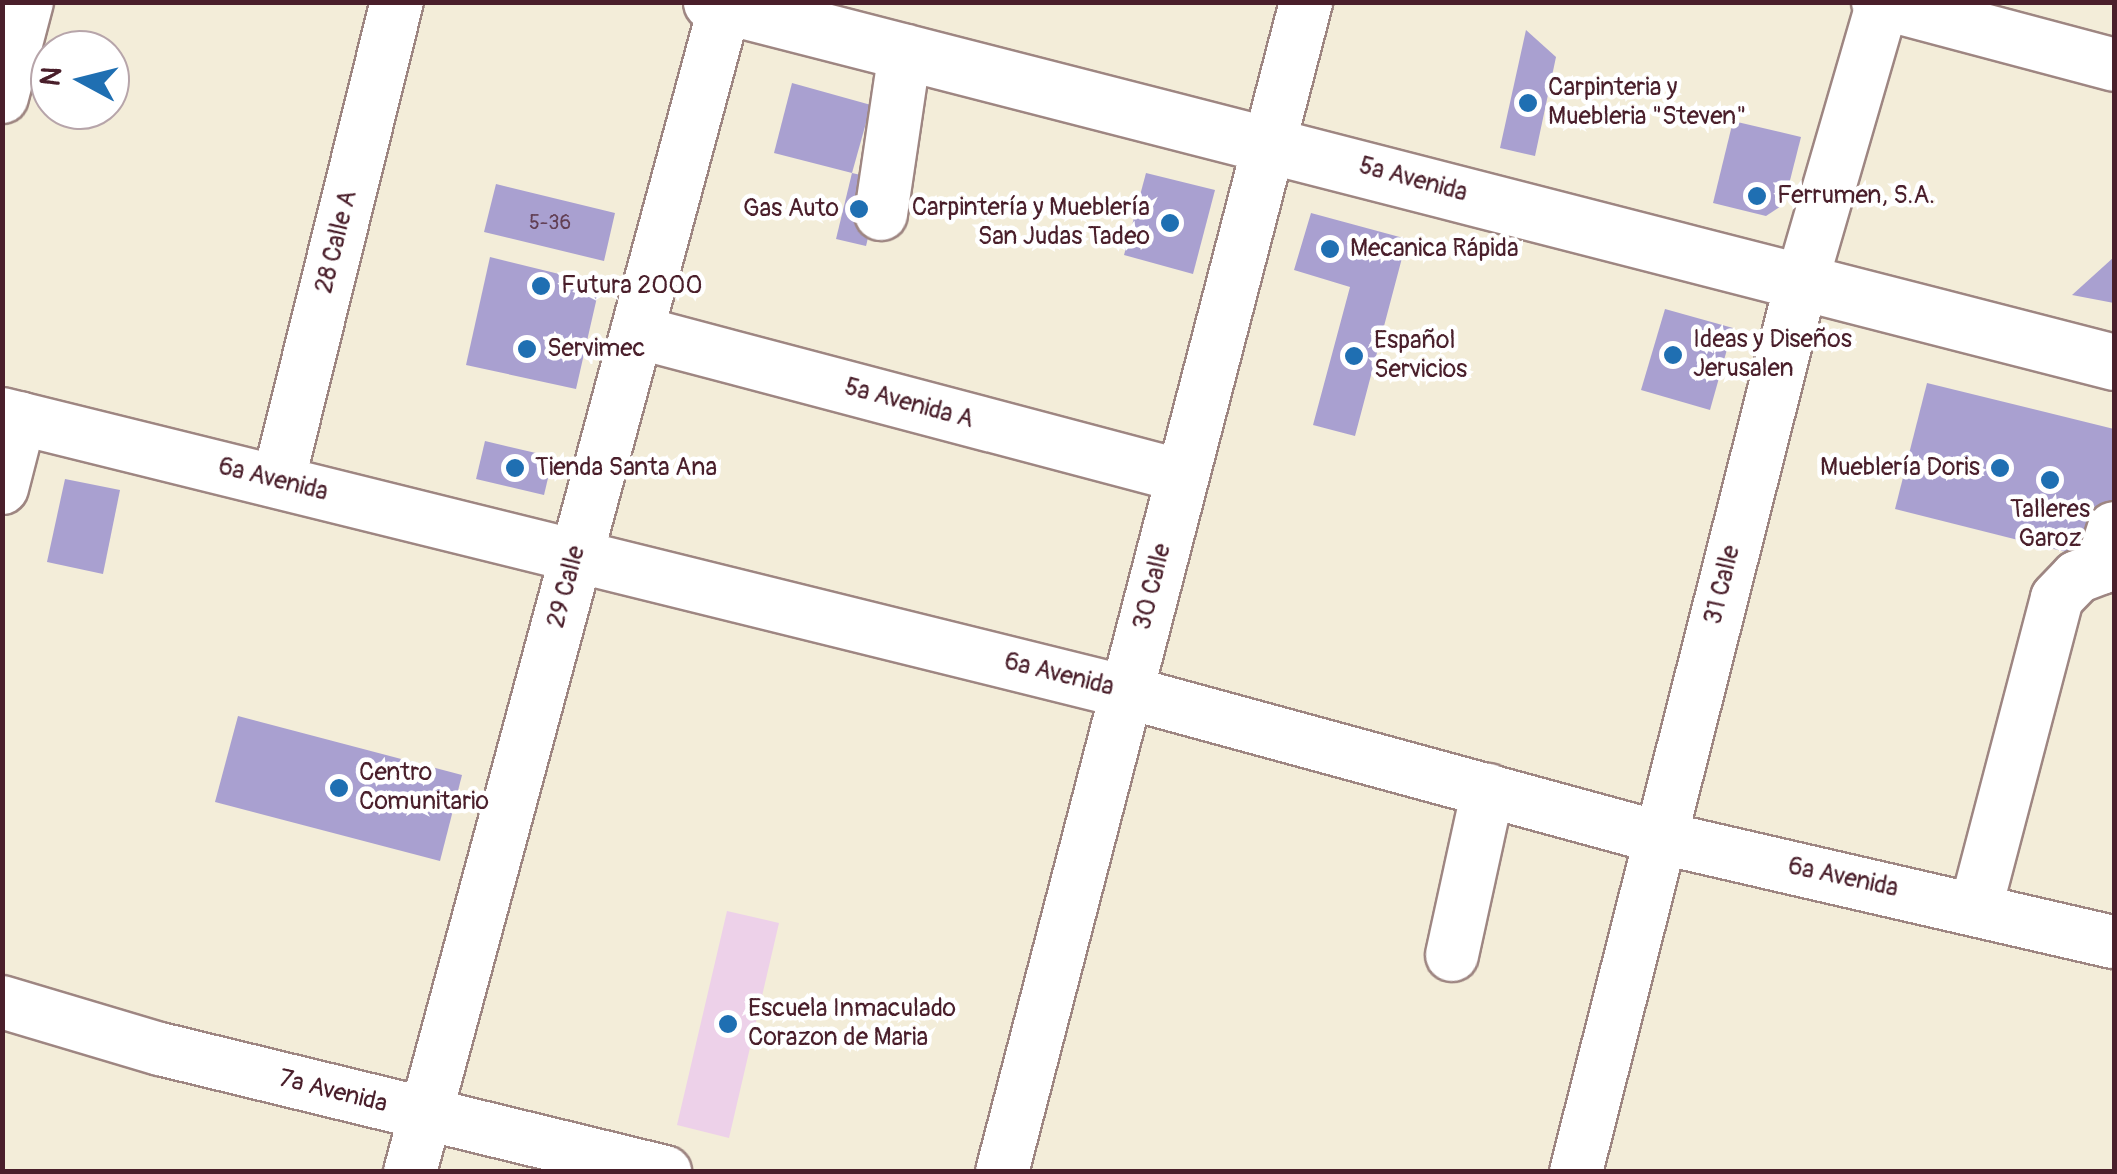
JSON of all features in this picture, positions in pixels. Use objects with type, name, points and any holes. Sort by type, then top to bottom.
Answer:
[{"type":"main road","name":"5a Avenida","points":[[721,4],[2114,362]]},
{"type":"street","points":[[2,97],[27,2]]},
{"type":"street","name":"28 Calle A","points":[[278,482],[397,2]]},
{"type":"street","name":"30 Calle","points":[[1002,1172],[1306,2]]},
{"type":"street","points":[[1881,3],[2114,66]]},
{"type":"street","name":"31 Calle","points":[[1576,1172],[1801,284],[1881,3]]},
{"type":"street","name":"29 Calle","points":[[410,1172],[422,1114],[577,553],[721,4]]},
{"type":"street","points":[[881,214],[905,51]]},
{"type":"street","name":"5a Avenida A","points":[[636,332],[1182,476]]},
{"type":"street","points":[[2,488],[11,416]]},
{"type":"street","name":"6a Avenida","points":[[11,416],[577,553],[1126,692],[1658,837],[1976,907],[2114,942]]},
{"type":"street","points":[[1976,907],[2057,598],[2077,577],[2101,568],[2114,528]]},
{"type":"street","points":[[1452,955],[1488,790]]},
{"type":"street","name":"7a Avenida","points":[[2,1002],[422,1114],[665,1172]]},
{"type":"shaded area","name":"Escuela Inmaculado Corazon de Maria","points":[[727,911],[779,923],[729,1138],[677,1125]]},
{"type":"building","name":"Carpinteria y Muebleria \"Steven\"","points":[[1526,30],[1556,57],[1535,156],[1500,148]]},
{"type":"building","points":[[792,83],[871,105],[852,173],[774,153]]},
{"type":"building","points":[[1733,121],[1801,137],[1784,204],[1766,216],[1713,203]]},
{"type":"building","name":"Gas Auto","points":[[852,173],[882,180],[866,246],[836,239]]},
{"type":"building","name":"Carpintería y Mueblería San Judas Tadeo","points":[[1146,173],[1215,190],[1193,274],[1124,255]]},
{"type":"building","points":[[496,184],[615,213],[604,261],[484,232]]},
{"type":"building","name":"Español Servicios","points":[[1311,213],[1407,239],[1355,436],[1313,425],[1350,287],[1294,270]]},
{"type":"building","points":[[490,257],[600,284],[576,389],[466,365]]},
{"type":"building","points":[[2114,257],[2114,303],[2072,295]]},
{"type":"building","points":[[1665,309],[1733,328],[1710,410],[1641,390]]},
{"type":"building","points":[[1927,383],[2114,429],[2114,514],[2102,561],[1895,509]]},
{"type":"building","name":"Tienda Santa Ana","points":[[485,441],[553,457],[544,495],[476,479]]},
{"type":"building","points":[[65,479],[120,490],[103,574],[47,562]]},
{"type":"building","name":"Centro Comunitario","points":[[238,716],[462,775],[440,861],[215,802]]},
{"type":"place","name":"Carpinteria y Muebleria \"Steven\"","points":[[1528,103]]},
{"type":"place","name":"Ferrumen, S.A.","points":[[1757,196]]},
{"type":"place","name":"Gas Auto","points":[[859,209]]},
{"type":"place","name":"Carpintería y Mueblería San Judas Tadeo","points":[[1170,223]]},
{"type":"place","name":"Mecanica Rápida","points":[[1330,249]]},
{"type":"place","name":"Futura 2000","points":[[541,286]]},
{"type":"place","name":"Servimec","points":[[527,349]]},
{"type":"place","name":"Ideas y Diseños Jerusalen","points":[[1673,355]]},
{"type":"place","name":"Español Servicios","points":[[1354,356]]},
{"type":"place","name":"Tienda Santa Ana","points":[[515,468]]},
{"type":"place","name":"Mueblería Doris","points":[[2000,468]]},
{"type":"place","name":"Talleres Garoz","points":[[2050,480]]},
{"type":"place","name":"Centro Comunitario","points":[[339,788]]},
{"type":"place","name":"Escuela Inmaculado Corazon de Maria","points":[[728,1024]]}]
